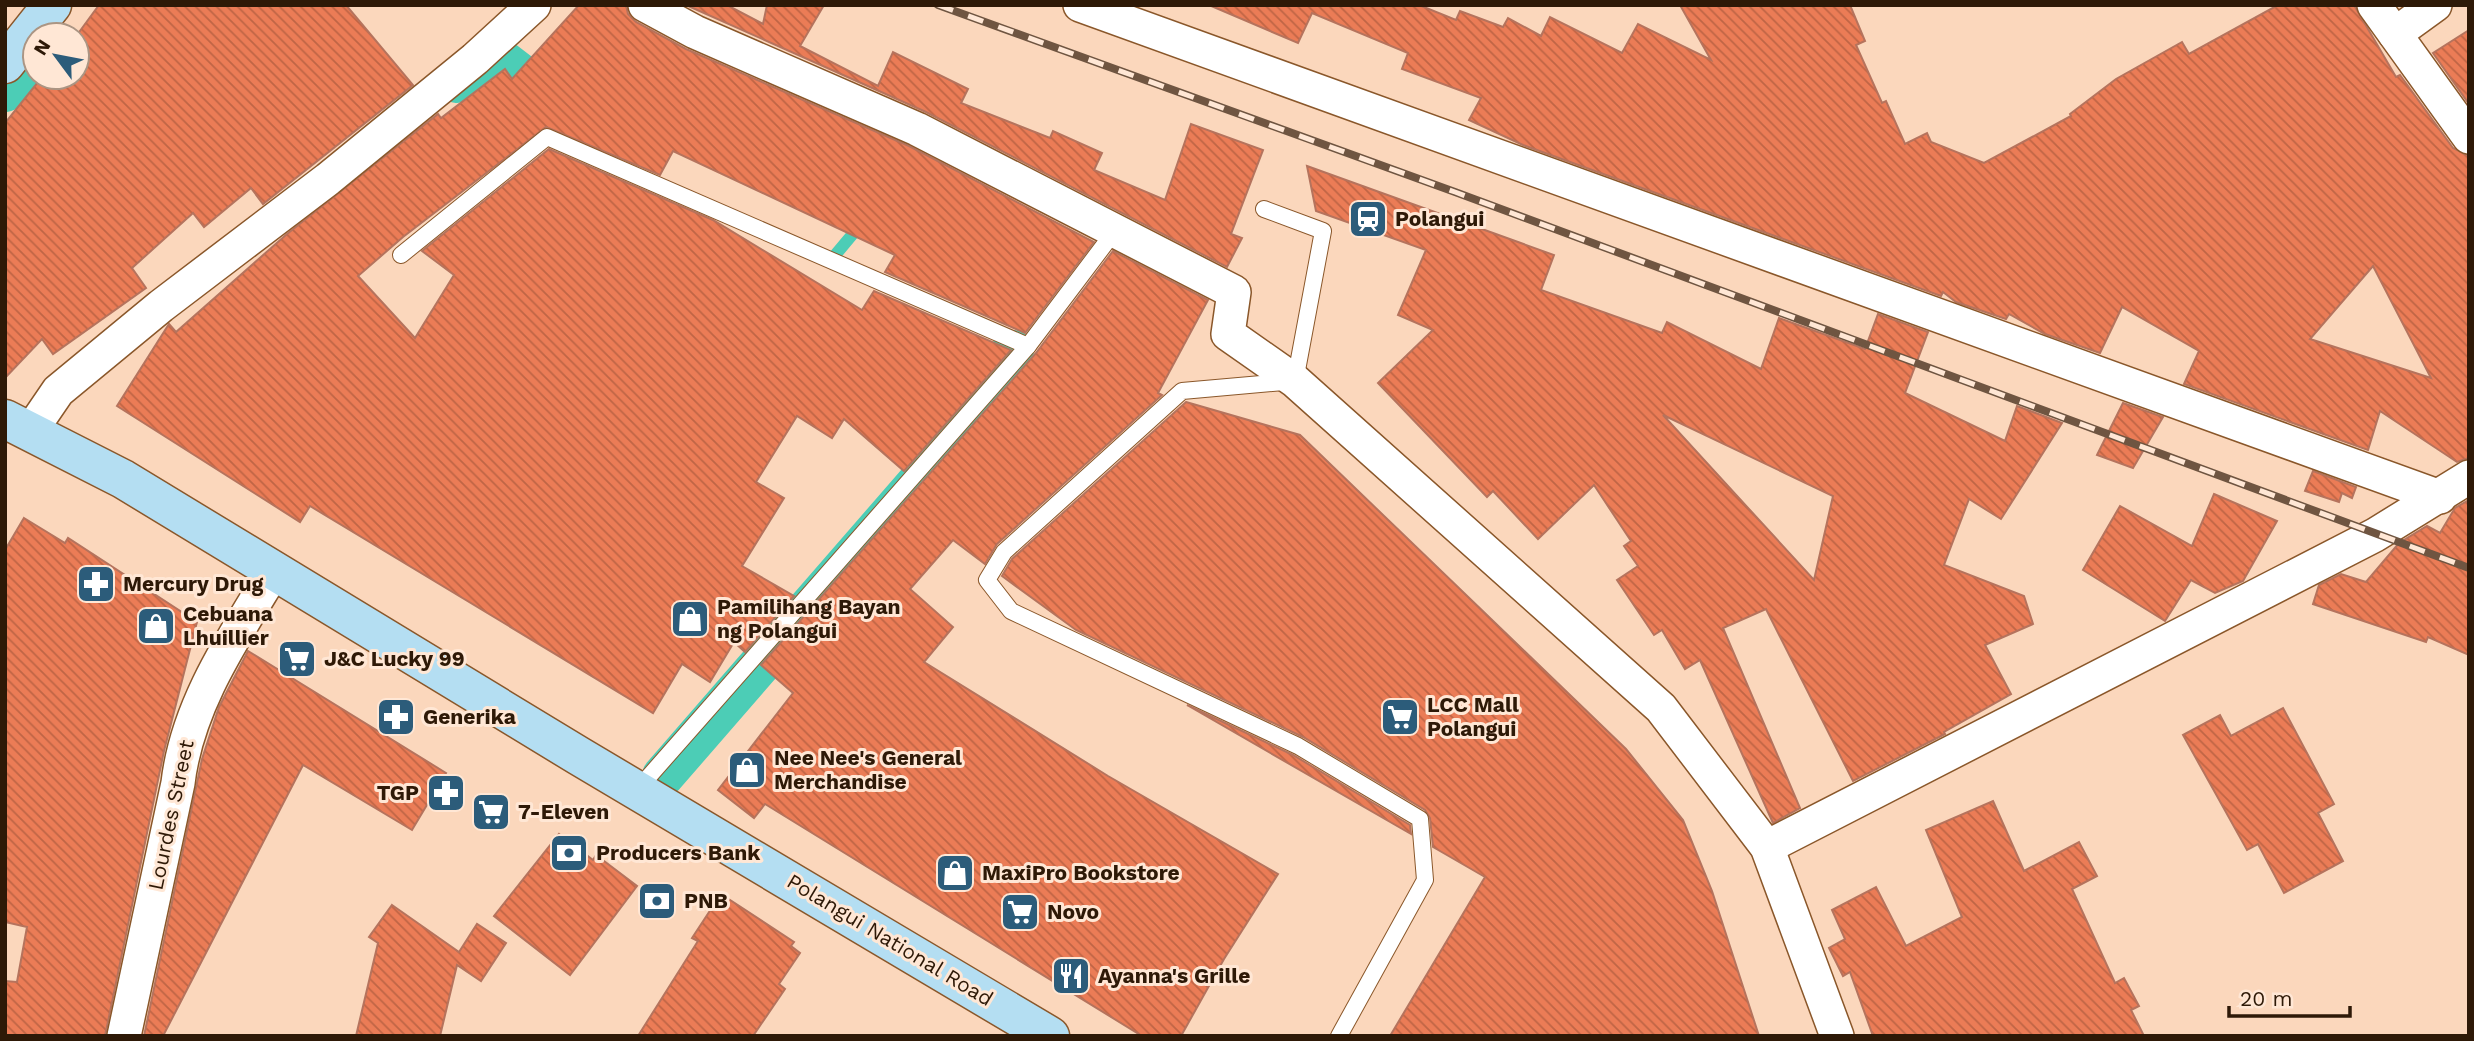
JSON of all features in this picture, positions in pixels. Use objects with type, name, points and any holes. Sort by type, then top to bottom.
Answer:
[{"type":"main road","points":[[5,64],[52,5]]},
{"type":"main road","name":"Polangui National Road","points":[[18,425],[123,479],[1050,1036]]},
{"type":"street","points":[[18,425],[161,306],[328,179],[475,59],[534,5]]},
{"type":"street","points":[[645,5],[695,32],[917,129],[1234,292],[1228,334],[1296,381],[1661,708],[1767,847],[1837,1036]]},
{"type":"street","points":[[1080,5],[2440,497]]},
{"type":"street","points":[[2374,5],[2469,137]]},
{"type":"street","points":[[2395,34],[2435,5]]},
{"type":"street","points":[[1767,847],[2363,541],[2440,497],[2469,477]]},
{"type":"street","name":"Lourdes Street","points":[[124,1036],[178,783],[182,749],[198,705],[274,570]]},
{"type":"lane","points":[[401,255],[547,137],[1028,346]]},
{"type":"lane","points":[[1264,209],[1323,231],[1296,381],[1182,391],[1004,552],[987,580],[1011,611],[1298,746],[1420,819],[1425,880],[1339,1036]]},
{"type":"lane","points":[[637,790],[1028,346],[1114,232]]},
{"type":"building","points":[[99,5],[346,5],[413,85],[263,204],[251,188],[204,227],[193,213],[132,268],[146,288],[53,354],[42,339],[5,378],[5,123],[31,91],[91,91],[91,21],[87,21]]},
{"type":"building","points":[[579,5],[626,5],[628,14],[636,22],[686,49],[909,146],[1094,242],[1025,333],[885,272],[895,255],[673,151],[660,175],[546,127],[403,237],[358,276],[415,338],[454,275],[422,251],[549,149],[713,220],[862,310],[874,291],[1011,350],[904,471],[844,419],[832,438],[797,416],[756,482],[784,498],[742,566],[794,596],[745,652],[734,642],[710,682],[682,664],[653,713],[310,506],[300,522],[117,406],[169,324],[176,332],[287,234],[438,114],[441,118],[505,69],[512,79]]},
{"type":"building","points":[[686,5],[727,5],[763,24],[767,5],[824,5],[800,46],[878,86],[893,52],[968,89],[961,103],[1050,138],[1053,131],[1102,153],[1094,170],[1165,200],[1191,124],[1263,150],[1231,234],[1242,238],[1227,267],[926,112]]},
{"type":"building","points":[[1209,5],[1419,5],[1456,20],[1460,11],[1503,27],[1508,18],[1541,36],[1550,17],[1622,53],[1638,24],[1711,60],[1680,5],[1850,5],[1865,41],[1856,45],[1882,103],[1886,101],[1905,144],[1927,133],[1931,142],[1984,163],[2071,116],[2070,114],[2116,79],[2182,42],[2189,54],[2278,5],[2354,5],[2396,77],[2400,75],[2453,148],[2469,156],[2469,458],[2457,462],[2380,411],[2368,450],[2184,384],[2199,351],[2122,307],[2100,353],[2045,334],[2009,314],[2006,319],[1956,302],[1943,292],[1941,296],[1523,145],[1469,120],[1481,98],[1402,69],[1408,53],[1312,13],[1298,43]],"holes":[[[2373,266],[2431,378],[2310,339]]]},
{"type":"building","points":[[2469,30],[2469,104],[2433,53]]},
{"type":"building","points":[[1307,166],[1554,255],[1541,290],[1662,333],[1667,322],[1761,369],[1779,318],[1865,349],[1878,314],[1928,332],[1905,393],[2005,441],[2017,406],[2062,423],[2001,519],[1969,499],[1944,565],[2024,596],[2033,624],[1985,645],[2011,694],[1944,732],[1945,734],[1853,781],[1766,609],[1723,628],[1800,808],[1773,823],[1700,660],[1685,669],[1662,630],[1654,635],[1617,580],[1638,566],[1624,546],[1631,541],[1594,485],[1538,539],[1493,491],[1487,497],[1378,383],[1433,330],[1398,315],[1426,250],[1316,211]],"holes":[[[1663,415],[1833,496],[1814,580]]]},
{"type":"building","points":[[1113,251],[1208,300],[1158,393],[1162,395],[997,544],[985,564],[953,540],[910,589],[953,627],[924,662],[1108,776],[1278,874],[1224,959],[1181,1036],[1142,1036],[765,804],[754,818],[718,790],[793,693],[761,665],[1036,353]]},
{"type":"building","name":"LCC Mall Polangui","points":[[1186,402],[1300,435],[1626,749],[1683,820],[1712,891],[1759,1036],[1390,1036],[1485,877],[1433,847],[1430,818],[1425,810],[1303,737],[1076,630],[1002,576],[1012,559]]},
{"type":"building","points":[[2123,403],[2163,417],[2133,468],[2097,455]]},
{"type":"building","points":[[2313,471],[2356,487],[2352,498],[2342,493],[2339,502],[2305,491]]},
{"type":"building","points":[[2214,494],[2277,521],[2243,581],[2215,593],[2191,580],[2165,621],[2083,570],[2120,506],[2192,546]]},
{"type":"building","points":[[2469,500],[2469,655],[2428,637],[2426,642],[2313,604],[2319,585],[2341,574],[2366,582],[2399,543],[2427,526],[2440,533],[2455,508]]},
{"type":"building","points":[[24,518],[65,543],[68,538],[197,622],[164,751],[105,1036],[5,1036],[5,981],[17,982],[27,927],[5,922],[5,550]]},
{"type":"building","points":[[248,651],[446,773],[412,830],[303,765],[163,1036],[144,1036],[202,759],[219,707]]},
{"type":"building","points":[[1187,705],[1293,755],[1410,825],[1411,834]]},
{"type":"building","points":[[2283,708],[2334,804],[2318,813],[2343,861],[2284,893],[2258,844],[2247,850],[2183,735],[2220,715],[2231,736]]},
{"type":"building","points":[[1993,801],[2024,871],[2079,842],[2097,876],[2072,889],[2115,983],[2124,978],[2139,1006],[2131,1010],[2144,1036],[1873,1036],[1850,972],[1843,976],[1829,948],[1845,939],[1832,910],[1876,887],[1906,946],[1962,917],[1926,830]]},
{"type":"building","points":[[559,834],[593,860],[596,855],[637,886],[570,975],[494,916]]},
{"type":"building","points":[[721,894],[794,942],[791,946],[800,953],[779,984],[785,989],[753,1036],[638,1036],[698,941],[692,938]]},
{"type":"building","points":[[392,905],[459,952],[477,924],[506,943],[481,981],[457,965],[440,1036],[356,1036],[378,943],[369,937]]},
{"type":"waterway","points":[[457,82],[491,52],[563,107]]},
{"type":"waterway","points":[[5,91],[21,71]]},
{"type":"waterway","points":[[831,260],[862,223]]},
{"type":"waterway","points":[[921,455],[1013,351]]},
{"type":"waterway","points":[[663,776],[955,440]]},
{"type":"railway","points":[[938,5],[1455,192],[2469,568]]},
{"type":"place","name":"Polangui","points":[[1368,219]]},
{"type":"place","name":"Mercury Drug","points":[[96,584]]},
{"type":"place","name":"Pamilihang Bayan ng Polangui","points":[[690,619]]},
{"type":"place","name":"Cebuana Lhuillier","points":[[156,626]]},
{"type":"place","name":"J&C Lucky 99","points":[[297,659]]},
{"type":"place","name":"Generika","points":[[396,717]]},
{"type":"place","name":"LCC Mall Polangui","points":[[1400,717]]},
{"type":"place","name":"Nee Nee's General Merchandise","points":[[747,770]]},
{"type":"place","name":"TGP","points":[[446,793]]},
{"type":"place","name":"7-Eleven","points":[[491,812]]},
{"type":"place","name":"Producers Bank","points":[[569,853]]},
{"type":"place","name":"MaxiPro Bookstore","points":[[955,873]]},
{"type":"place","name":"PNB","points":[[657,901]]},
{"type":"place","name":"Novo","points":[[1020,912]]},
{"type":"place","name":"Ayanna's Grille","points":[[1071,976]]}]
